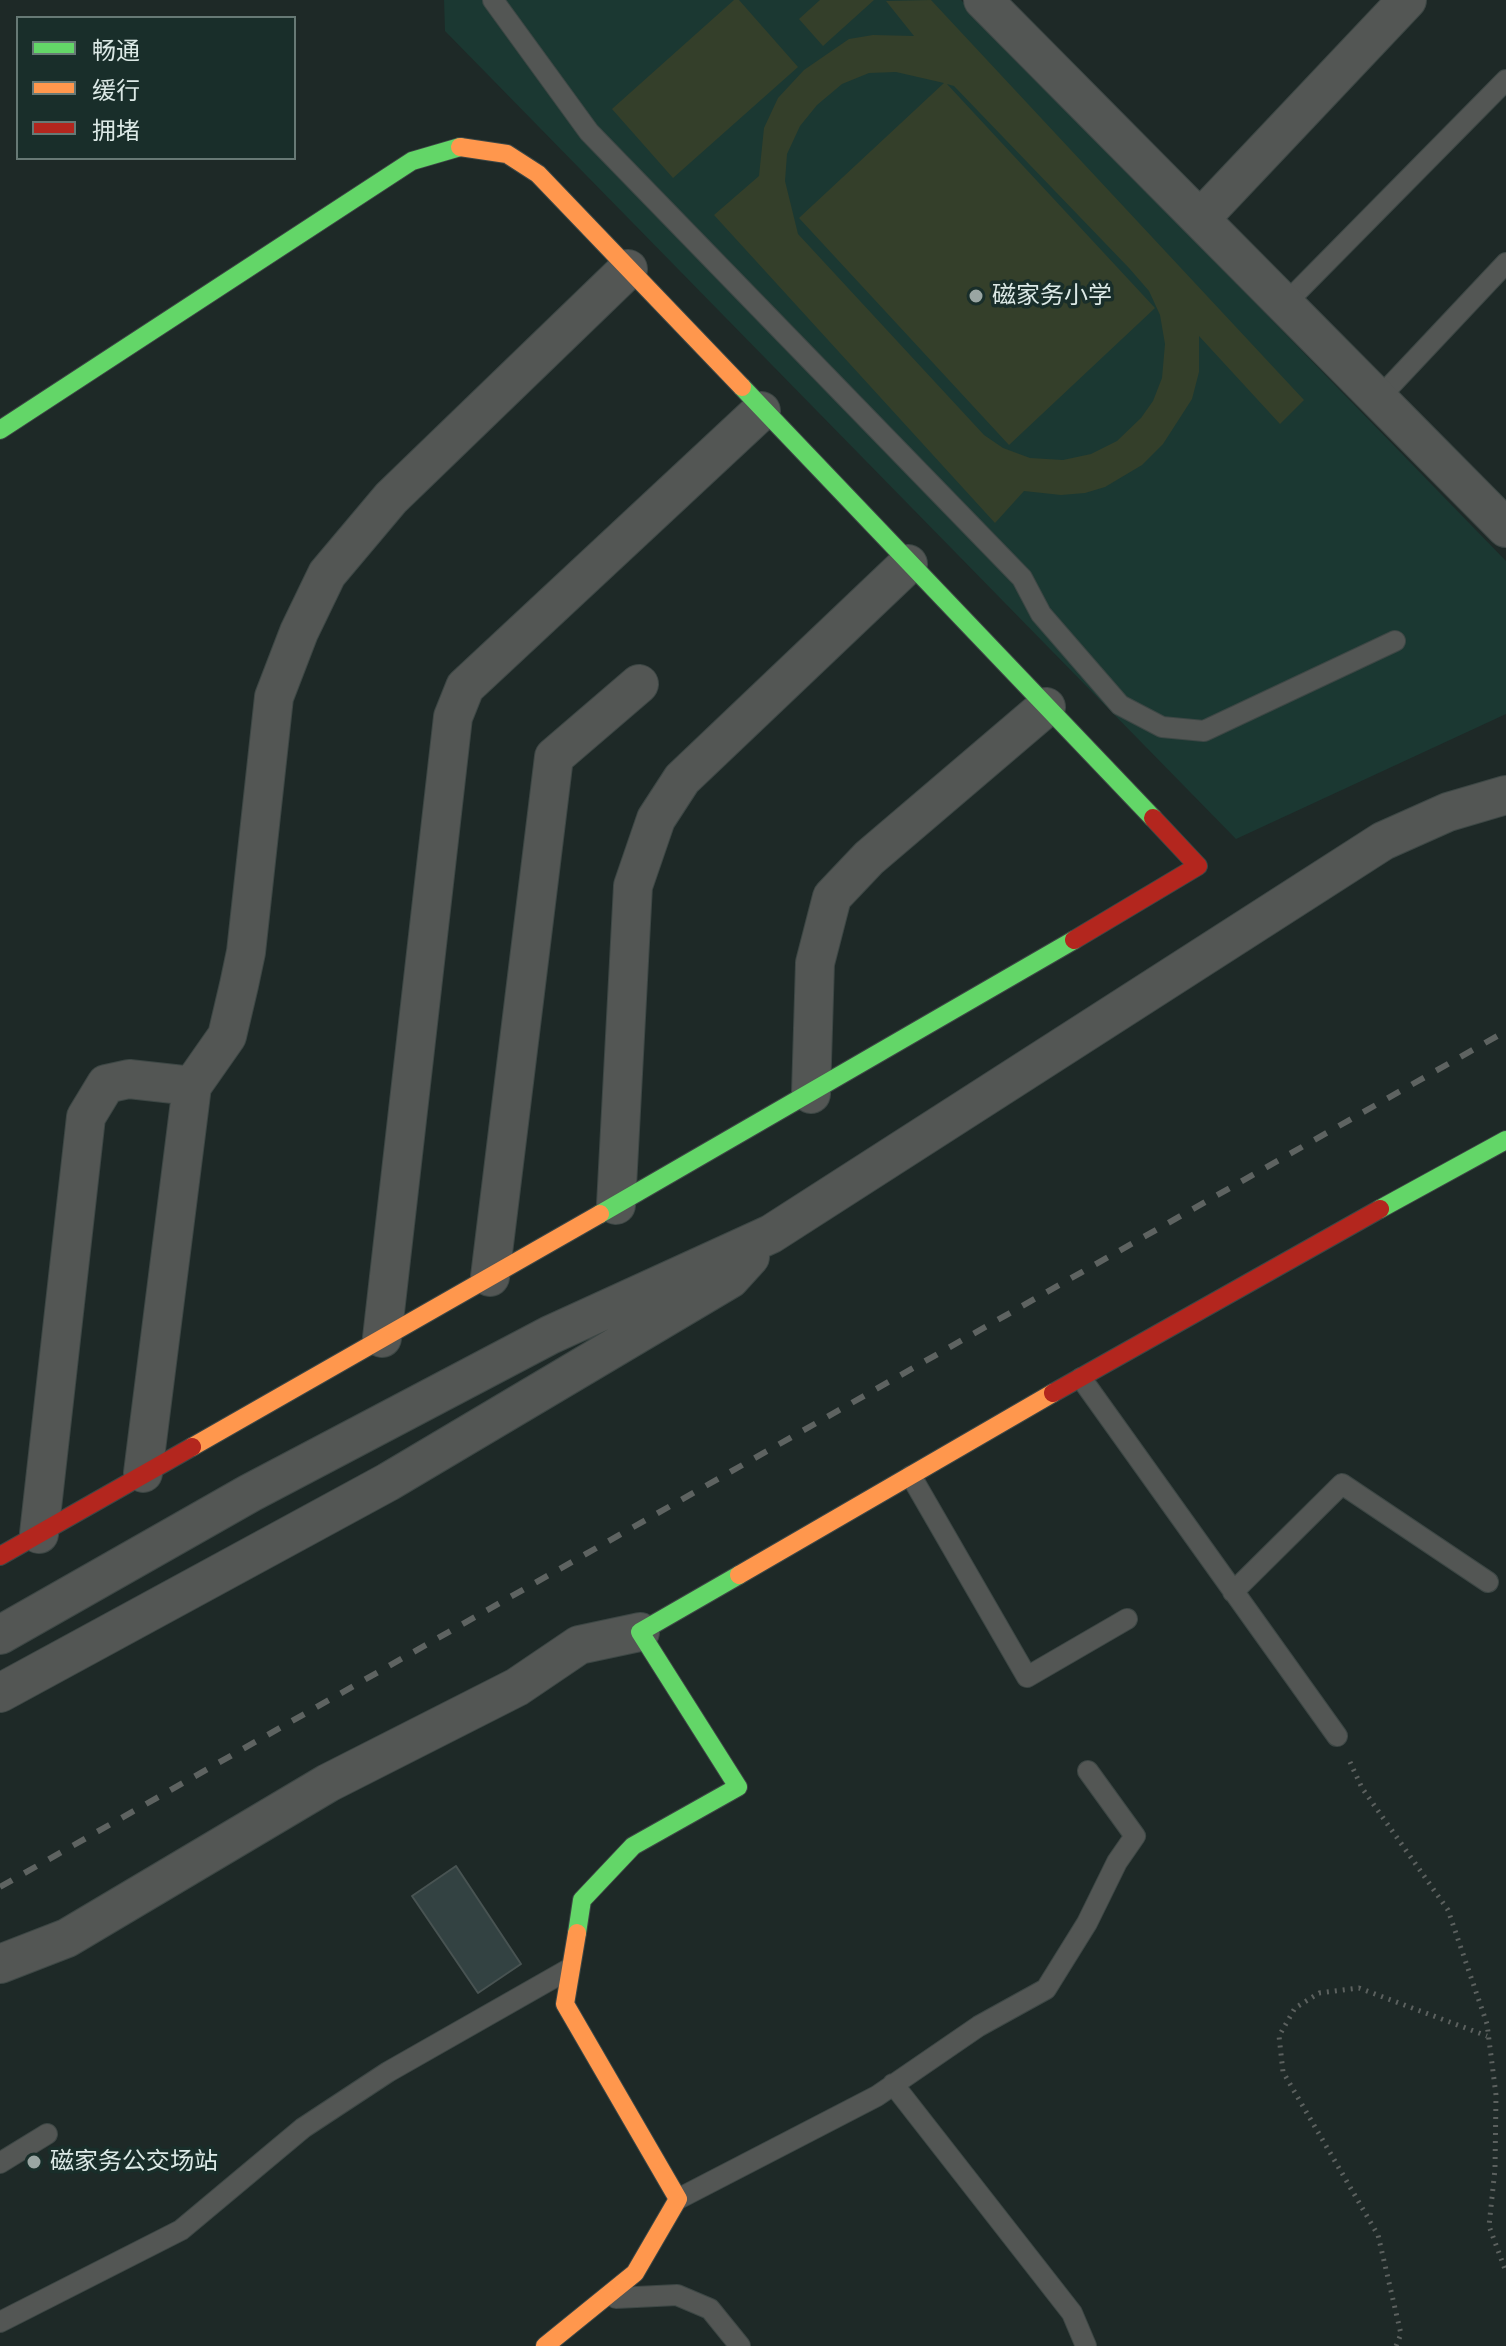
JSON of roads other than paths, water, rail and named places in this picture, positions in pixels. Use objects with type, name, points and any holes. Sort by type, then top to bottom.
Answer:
[{"type":"street","points":[[983,0],[1506,528]]},
{"type":"street","points":[[1200,219],[1407,0]]},
{"type":"street","points":[[0,430],[412,161],[447,148],[489,149],[523,162],[1198,866],[811,1094],[0,1556]]},
{"type":"street","points":[[143,1473],[192,1086],[227,1036],[246,952],[274,697],[327,574],[391,498],[628,269]]},
{"type":"street","points":[[382,1338],[453,717],[465,687],[761,411]]},
{"type":"street","points":[[616,1205],[633,886],[656,819],[682,779],[908,564]]},
{"type":"street","points":[[490,1277],[554,757],[639,684]]},
{"type":"street","points":[[811,1094],[815,963],[832,897],[869,858],[1046,707]]},
{"type":"street","points":[[0,1635],[250,1493],[550,1335],[771,1234],[1383,841],[1448,812],[1506,795]]},
{"type":"street","points":[[39,1534],[86,1117],[106,1084],[129,1079],[192,1086]]},
{"type":"street","points":[[0,1964],[67,1938],[328,1783],[517,1687],[579,1645],[640,1632],[1262,1273],[1506,1140]]},
{"type":"street","points":[[0,1693],[388,1482],[730,1279],[771,1234]]},
{"type":"street","points":[[545,2346],[635,2273],[678,2199],[565,2004],[582,1900],[633,1846],[738,1787],[640,1632]]},
{"type":"lane","points":[[493,0],[589,132],[1022,578],[1041,614],[1120,705],[1162,727],[1204,731],[1395,641]]},
{"type":"lane","points":[[1285,304],[1506,80]]},
{"type":"lane","points":[[1378,399],[1506,263]]},
{"type":"lane","points":[[1081,1378],[1337,1736]]},
{"type":"lane","points":[[911,1476],[1027,1677],[1127,1619]]},
{"type":"lane","points":[[1233,1592],[1342,1484],[1488,1582]]},
{"type":"lane","points":[[678,2199],[893,2084],[979,2026],[1046,1989],[1079,1936],[1117,1862],[1135,1836],[1088,1771]]},
{"type":"lane","points":[[0,2322],[181,2230],[303,2128],[388,2072],[571,1968]]},
{"type":"lane","points":[[893,2084],[1072,2313],[1086,2346]]},
{"type":"lane","points":[[0,2163],[47,2134]]},
{"type":"lane","points":[[604,2298],[677,2295],[710,2309],[740,2346]]},
{"type":"railway","points":[[0,1887],[1506,1031]]},
{"type":"place","name":"磁家务小学","points":[[976,296]]},
{"type":"place","name":"磁家务公交场站","points":[[34,2162]]}]
